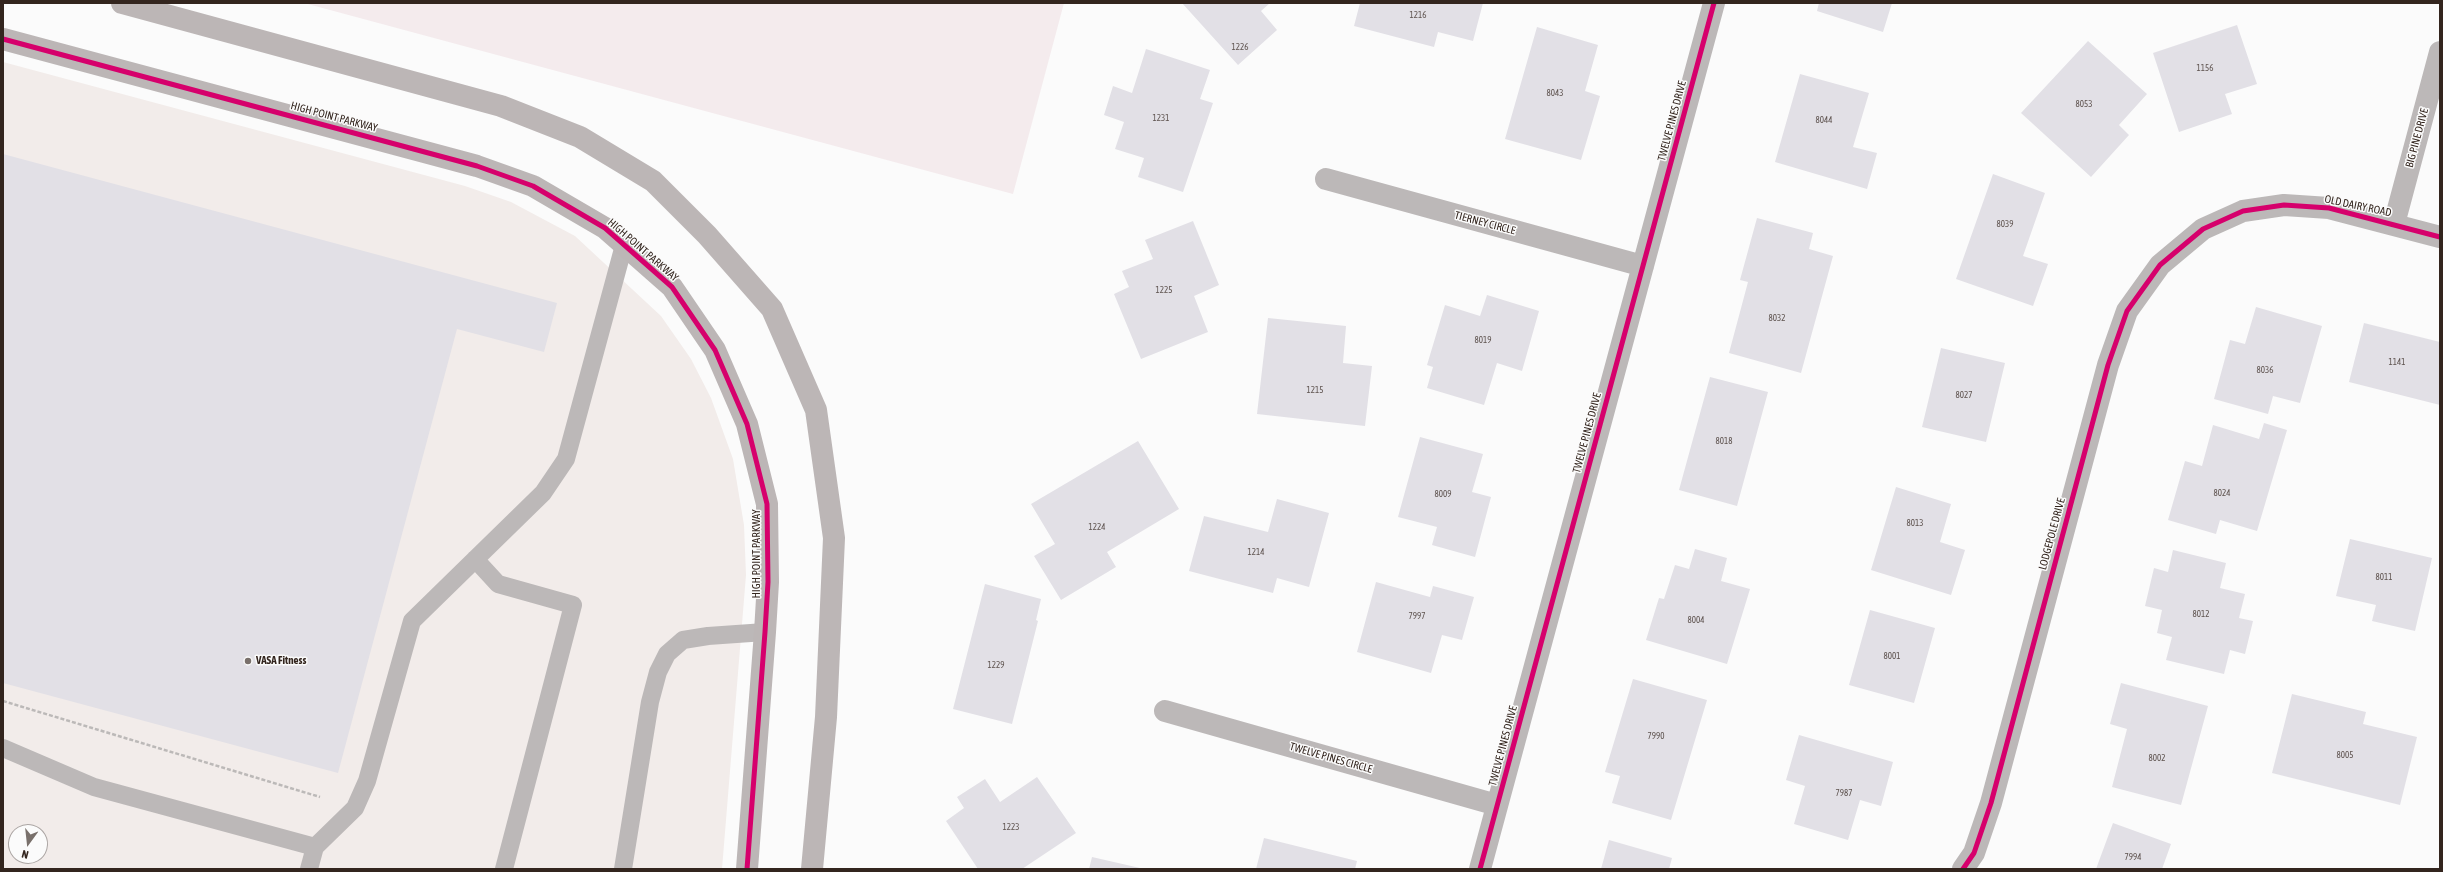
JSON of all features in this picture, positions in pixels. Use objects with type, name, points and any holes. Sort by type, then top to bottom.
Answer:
[{"type":"street","points":[[122,3],[501,106],[580,137],[653,181],[707,235],[772,310],[816,410],[834,538],[826,717],[812,869]]},
{"type":"street","name":"TWELVE PINES DRIVE","points":[[1480,869],[1714,3]]},
{"type":"street","name":"HIGH POINT PARKWAY","points":[[3,39],[477,166],[533,186],[605,228],[672,287],[716,350],[747,424],[767,504],[768,582],[748,869]]},
{"type":"street","name":"BIG PINE DRIVE","points":[[2394,224],[2440,52]]},
{"type":"street","name":"TIERNEY CIRCLE","points":[[1326,179],[1643,266]]},
{"type":"street","name":"OLD DAIRY ROAD","points":[[2202,228],[2244,211],[2284,206],[2329,208],[2440,237]]},
{"type":"street","name":"LODGEPOLE DRIVE","points":[[1963,869],[1974,853],[1991,803],[2108,365],[2127,311],[2160,265],[2202,228]]},
{"type":"street","name":"TWELVE PINES CIRCLE","points":[[1165,711],[1497,804]]},
{"type":"lane","points":[[309,869],[314,847],[355,808],[367,781],[412,620],[543,493],[566,459],[624,244]]},
{"type":"lane","points":[[475,559],[498,584],[573,605],[504,869]]},
{"type":"lane","points":[[623,869],[650,702],[658,672],[667,654],[683,640],[708,636],[765,632]]},
{"type":"lane","points":[[3,748],[94,787],[314,847]]},
{"type":"path","points":[[3,701],[355,808]]},
{"type":"shaded area","points":[[304,3],[1064,3],[1013,194]]},
{"type":"shaded area","points":[[3,62],[465,186],[511,202],[575,236],[661,316],[691,359],[711,398],[733,459],[744,525],[746,575],[722,869],[3,869]]},
{"type":"building","points":[[1182,3],[1270,3],[1261,11],[1277,30],[1238,65]]},
{"type":"building","points":[[1360,3],[1483,3],[1473,41],[1438,32],[1434,47],[1354,26]]},
{"type":"building","points":[[1819,3],[1892,3],[1883,32],[1817,11]]},
{"type":"building","points":[[2237,25],[2257,84],[2225,94],[2232,114],[2179,132],[2153,53]]},
{"type":"building","points":[[1537,27],[1598,45],[1585,91],[1600,96],[1581,160],[1505,139]]},
{"type":"building","points":[[2088,41],[2147,94],[2119,125],[2129,135],[2091,177],[2021,113]]},
{"type":"building","points":[[1146,49],[1210,70],[1200,99],[1213,103],[1183,192],[1138,177],[1144,158],[1115,149],[1124,122],[1104,115],[1113,86],[1132,93]]},
{"type":"building","points":[[1800,74],[1869,93],[1853,147],[1877,153],[1867,189],[1775,162]]},
{"type":"building","points":[[3,154],[557,303],[544,352],[457,329],[338,773],[3,683]]},
{"type":"building","points":[[1993,174],[2045,193],[2023,256],[2048,264],[2033,306],[1956,279]]},
{"type":"building","points":[[1757,218],[1813,233],[1809,249],[1833,256],[1801,373],[1729,353],[1748,282],[1740,280]]},
{"type":"building","points":[[1193,221],[1219,285],[1194,296],[1208,332],[1141,359],[1114,294],[1129,287],[1122,271],[1153,259],[1145,240]]},
{"type":"building","points":[[1487,295],[1539,311],[1522,371],[1497,363],[1484,405],[1427,388],[1433,367],[1427,365],[1445,305],[1480,316]]},
{"type":"building","points":[[2256,307],[2322,326],[2300,403],[2273,396],[2268,414],[2214,399],[2230,340],[2245,344]]},
{"type":"building","points":[[1268,318],[1346,326],[1343,363],[1372,366],[1365,426],[1257,414]]},
{"type":"building","points":[[2364,323],[2440,342],[2440,405],[2349,382]]},
{"type":"building","points":[[1941,348],[2005,363],[1986,442],[1922,427]]},
{"type":"building","points":[[1710,377],[1768,392],[1737,506],[1679,490]]},
{"type":"building","points":[[2264,423],[2287,430],[2257,531],[2220,520],[2216,534],[2168,520],[2185,461],[2202,466],[2213,425],[2259,439]]},
{"type":"building","points":[[1420,437],[1483,454],[1472,492],[1491,497],[1475,557],[1432,545],[1437,527],[1398,517]]},
{"type":"building","points":[[1138,441],[1179,509],[1107,552],[1116,567],[1061,600],[1034,556],[1055,544],[1031,504]]},
{"type":"building","points":[[1896,487],[1951,504],[1940,542],[1965,550],[1951,595],[1871,570]]},
{"type":"building","points":[[1277,499],[1329,513],[1309,587],[1277,578],[1273,593],[1189,571],[1204,516],[1268,532]]},
{"type":"building","points":[[2350,539],[2432,558],[2415,631],[2372,621],[2376,605],[2336,596]]},
{"type":"building","points":[[1695,549],[1727,558],[1721,581],[1750,589],[1727,664],[1646,640],[1659,598],[1664,599],[1675,565],[1689,569]]},
{"type":"building","points":[[2173,550],[2226,563],[2220,588],[2245,594],[2239,618],[2253,621],[2245,654],[2230,650],[2224,674],[2166,660],[2172,637],[2157,633],[2162,610],[2145,606],[2154,568],[2168,572]]},
{"type":"building","points":[[1376,582],[1430,597],[1433,586],[1474,597],[1462,640],[1442,635],[1431,673],[1357,652]]},
{"type":"building","points":[[985,584],[1041,599],[1036,620],[1038,621],[1012,724],[953,709]]},
{"type":"building","points":[[1870,610],[1935,628],[1914,703],[1849,685]]},
{"type":"building","points":[[1633,679],[1707,700],[1671,820],[1612,803],[1620,776],[1605,772]]},
{"type":"building","points":[[2121,683],[2208,706],[2181,805],[2112,787],[2127,729],[2110,724]]},
{"type":"building","points":[[2292,694],[2366,712],[2363,724],[2417,737],[2400,805],[2272,773]]},
{"type":"building","points":[[1799,735],[1893,762],[1881,806],[1860,800],[1848,840],[1794,824],[1805,786],[1786,780]]},
{"type":"building","points":[[1037,777],[1076,833],[1022,869],[978,869],[946,821],[964,808],[957,797],[985,779],[1000,802]]},
{"type":"building","points":[[2113,823],[2171,844],[2162,869],[2096,869]]},
{"type":"building","points":[[1264,838],[1357,861],[1355,869],[1256,869]]},
{"type":"building","points":[[1609,840],[1672,858],[1669,869],[1601,869]]},
{"type":"building","points":[[1092,857],[1140,868],[1140,869],[1089,869]]},
{"type":"cycle path","points":[[1480,869],[1714,3]]},
{"type":"cycle path","points":[[3,39],[477,166],[533,186],[605,228],[672,287],[715,350],[747,424],[767,504],[768,582],[747,869]]},
{"type":"cycle path","points":[[1963,869],[1974,853],[1991,803],[2108,365],[2127,311],[2160,265],[2203,229],[2243,211],[2284,205],[2329,208],[2440,237]]},
{"type":"place","name":"VASA Fitness","points":[[248,661]]}]
